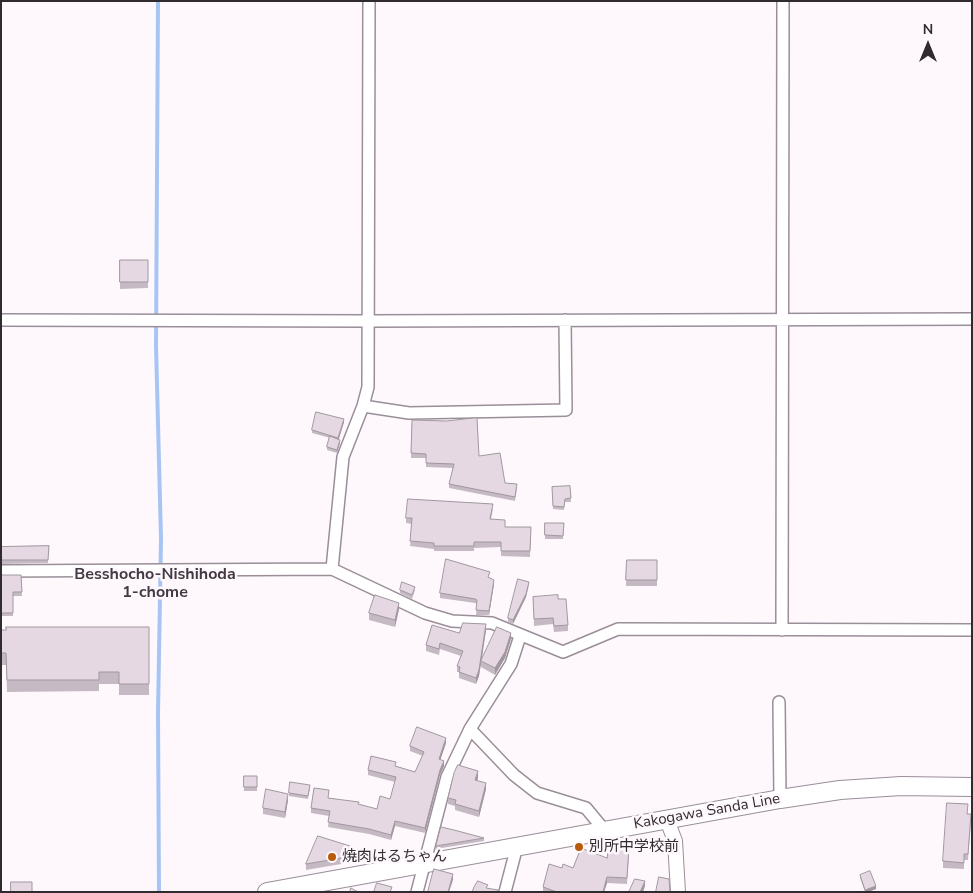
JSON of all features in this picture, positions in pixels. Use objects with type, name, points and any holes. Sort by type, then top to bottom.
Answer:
[{"type":"main road","name":"Kakogawa Sanda Line","points":[[267,892],[780,799],[840,790],[901,786],[972,787]]},
{"type":"street","points":[[332,569],[343,457],[364,406],[368,387],[368,1]]},
{"type":"street","points":[[782,630],[783,1]]},
{"type":"street","points":[[1,320],[972,319]]},
{"type":"street","points":[[364,406],[409,413],[566,410],[565,320]]},
{"type":"street","points":[[1,571],[332,569],[425,613],[452,621],[492,623],[563,652],[618,629],[972,630]]},
{"type":"street","points":[[417,892],[448,777],[470,729],[511,664],[520,636]]},
{"type":"street","points":[[779,702],[780,799]]},
{"type":"street","points":[[470,729],[514,775],[537,793],[586,808],[605,831]]},
{"type":"street","points":[[667,820],[675,840],[678,892]]},
{"type":"street","points":[[505,892],[517,846]]},
{"type":"building","points":[[120,260],[148,260],[148,282],[120,282]]},
{"type":"building","points":[[316,412],[344,419],[338,438],[312,430]]},
{"type":"building","points":[[477,418],[479,456],[500,453],[505,483],[517,484],[515,497],[449,484],[454,464],[426,463],[426,454],[411,453],[412,420],[446,421]]},
{"type":"building","points":[[330,436],[340,440],[337,450],[327,447]]},
{"type":"building","points":[[570,486],[571,498],[565,499],[564,507],[553,506],[552,487]]},
{"type":"building","points":[[408,499],[493,504],[490,519],[505,520],[505,527],[531,527],[530,551],[501,551],[501,542],[474,542],[474,546],[434,546],[434,543],[410,541],[412,518],[406,518]]},
{"type":"building","points":[[545,523],[564,523],[563,536],[545,535]]},
{"type":"building","points":[[49,546],[48,560],[1,560],[1,547]]},
{"type":"building","points":[[446,559],[490,572],[488,577],[494,580],[489,611],[476,610],[477,600],[475,599],[440,593]]},
{"type":"building","points":[[627,560],[657,560],[657,580],[626,580]]},
{"type":"building","points":[[1,575],[21,575],[22,592],[13,592],[13,613],[1,613]]},
{"type":"building","points":[[518,579],[529,582],[526,594],[513,620],[508,618]]},
{"type":"building","points":[[402,582],[415,587],[412,595],[400,590]]},
{"type":"building","points":[[375,595],[399,603],[395,620],[369,613]]},
{"type":"building","points":[[558,595],[558,599],[566,599],[568,625],[554,626],[553,618],[534,619],[533,597]]},
{"type":"building","points":[[463,623],[486,624],[476,678],[459,672],[460,667],[457,666],[463,651],[440,643],[439,649],[426,645],[432,625],[459,633]]},
{"type":"building","points":[[6,627],[149,627],[149,684],[119,684],[119,672],[99,672],[99,680],[7,680],[6,653],[1,653],[1,630],[6,630]]},
{"type":"building","points":[[497,627],[511,633],[505,652],[495,668],[481,661]]},
{"type":"building","points":[[417,727],[446,738],[439,759],[444,761],[425,828],[395,821],[391,835],[328,822],[330,811],[311,808],[314,788],[329,790],[328,798],[359,802],[358,804],[377,809],[380,796],[390,799],[396,777],[368,770],[371,756],[396,762],[395,766],[415,772],[424,752],[410,746]]},
{"type":"building","points":[[458,765],[478,771],[475,780],[486,783],[479,811],[455,804],[456,800],[448,798],[454,773]]},
{"type":"building","points":[[244,776],[257,776],[257,787],[244,787]]},
{"type":"building","points":[[290,782],[310,785],[308,796],[289,793]]},
{"type":"building","points":[[266,789],[288,794],[285,812],[263,808]]},
{"type":"building","points":[[947,803],[968,804],[967,814],[971,814],[968,854],[964,854],[964,863],[943,861]]},
{"type":"building","points":[[441,827],[454,830],[484,838],[436,846]]},
{"type":"building","name":"焼肉はるちゃん","points":[[318,836],[350,846],[353,856],[306,864]]},
{"type":"building","points":[[608,846],[629,847],[627,878],[607,877],[603,892],[557,892],[543,887],[549,864],[562,868],[563,864],[573,868],[581,848],[607,858]]},
{"type":"building","points":[[434,869],[453,874],[448,892],[428,892]]},
{"type":"building","points":[[870,871],[876,886],[865,890],[860,875]]},
{"type":"building","points":[[659,877],[669,879],[670,892],[656,892]]},
{"type":"building","points":[[635,879],[645,881],[640,892],[629,892]]},
{"type":"building","points":[[478,881],[488,885],[486,888],[498,890],[497,892],[472,892]]},
{"type":"building","points":[[11,882],[32,882],[32,892],[11,892]]},
{"type":"building","points":[[377,883],[392,887],[390,892],[374,892]]},
{"type":"building","points":[[351,888],[358,892],[350,892]]},
{"type":"waterway","points":[[158,1],[156,346],[161,539],[158,713],[159,892]]},
{"type":"place","name":"別所中学校前","points":[[579,847]]},
{"type":"place","name":"焼肉はるちゃん","points":[[332,857]]},
{"type":"district","name":"Besshocho-Nishihoda 1-chome","points":[[155,584]]}]
